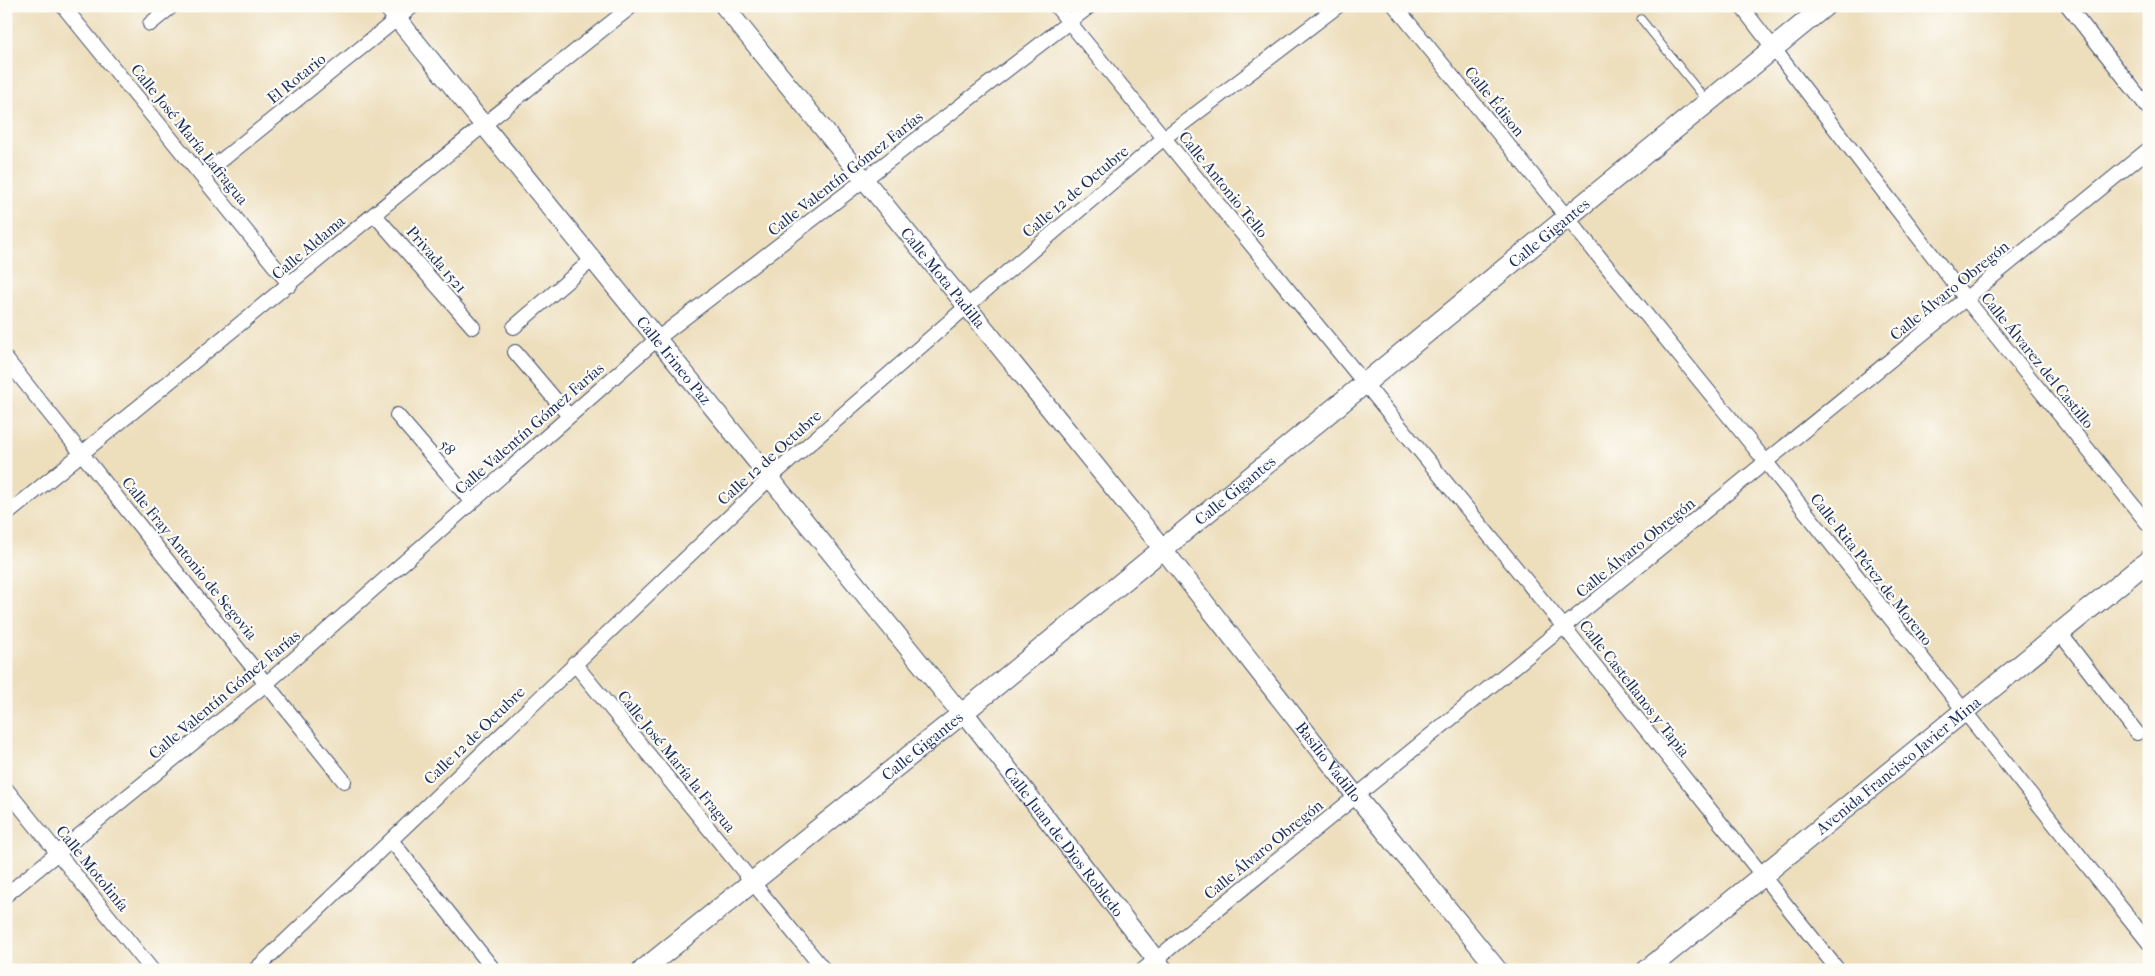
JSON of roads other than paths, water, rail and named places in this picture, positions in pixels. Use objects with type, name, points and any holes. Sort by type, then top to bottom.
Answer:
[{"type":"main road","name":"Calle Gigantes","points":[[643,970],[1163,550],[1825,6]]},
{"type":"main road","name":"Avenida Francisco Javier Mina","points":[[1647,970],[2149,560]]},
{"type":"street","name":"Calle José María Lafragua","points":[[63,6],[290,284]]},
{"type":"street","points":[[150,24],[172,6]]},
{"type":"street","name":"El Rotario","points":[[202,176],[392,12],[412,6]]},
{"type":"street","name":"Calle Aldama","points":[[6,515],[483,124],[632,6]]},
{"type":"street","name":"Calle Mota Padilla","points":[[724,6],[1163,550]]},
{"type":"street","name":"Calle Antonio Tello","points":[[1056,6],[1365,384]]},
{"type":"street","name":"Calle Valentín Gómez Farías","points":[[6,895],[267,683],[471,501],[657,339],[1090,6]]},
{"type":"street","name":"Calle 12 de Octubre","points":[[255,970],[574,663],[770,478],[966,306],[1164,138],[1338,6]]},
{"type":"street","name":"Calle Édison","points":[[1395,6],[1567,218]]},
{"type":"street","name":"Calle Álvarez del Castillo","points":[[1741,6],[1966,299],[2149,526]]},
{"type":"street","points":[[2068,6],[2149,109]]},
{"type":"street","name":"Calle Irineo Paz","points":[[392,12],[949,698],[964,712]]},
{"type":"street","name":"Calle Álvaro Obregón","points":[[1154,966],[1356,796],[2149,149]]},
{"type":"street","name":"Privada 1521","points":[[374,214],[473,327]]},
{"type":"street","name":"Calle Rita Pérez de Moreno","points":[[1567,218],[1766,462],[1963,712],[2149,943]]},
{"type":"street","points":[[514,327],[592,259]]},
{"type":"street","points":[[515,352],[568,416]]},
{"type":"street","name":"Calle Fray Antonio de Segovia","points":[[6,359],[344,781]]},
{"type":"street","name":"Calle Castellanos y Tapia","points":[[1365,384],[1564,628],[1838,970]]},
{"type":"street","name":"58","points":[[397,415],[471,501]]},
{"type":"street","name":"Basilio Vadillo","points":[[1163,550],[1356,796],[1498,970]]},
{"type":"street","points":[[2060,633],[2137,733]]},
{"type":"street","name":"Calle José María la Fragua","points":[[574,663],[753,880],[824,970]]},
{"type":"street","name":"Calle Juan de Dios Robledo","points":[[964,712],[1154,966]]},
{"type":"street","name":"Calle Motolinía","points":[[6,789],[152,970]]},
{"type":"street","points":[[391,840],[494,970]]},
{"type":"lane","points":[[1641,19],[1709,103]]}]
